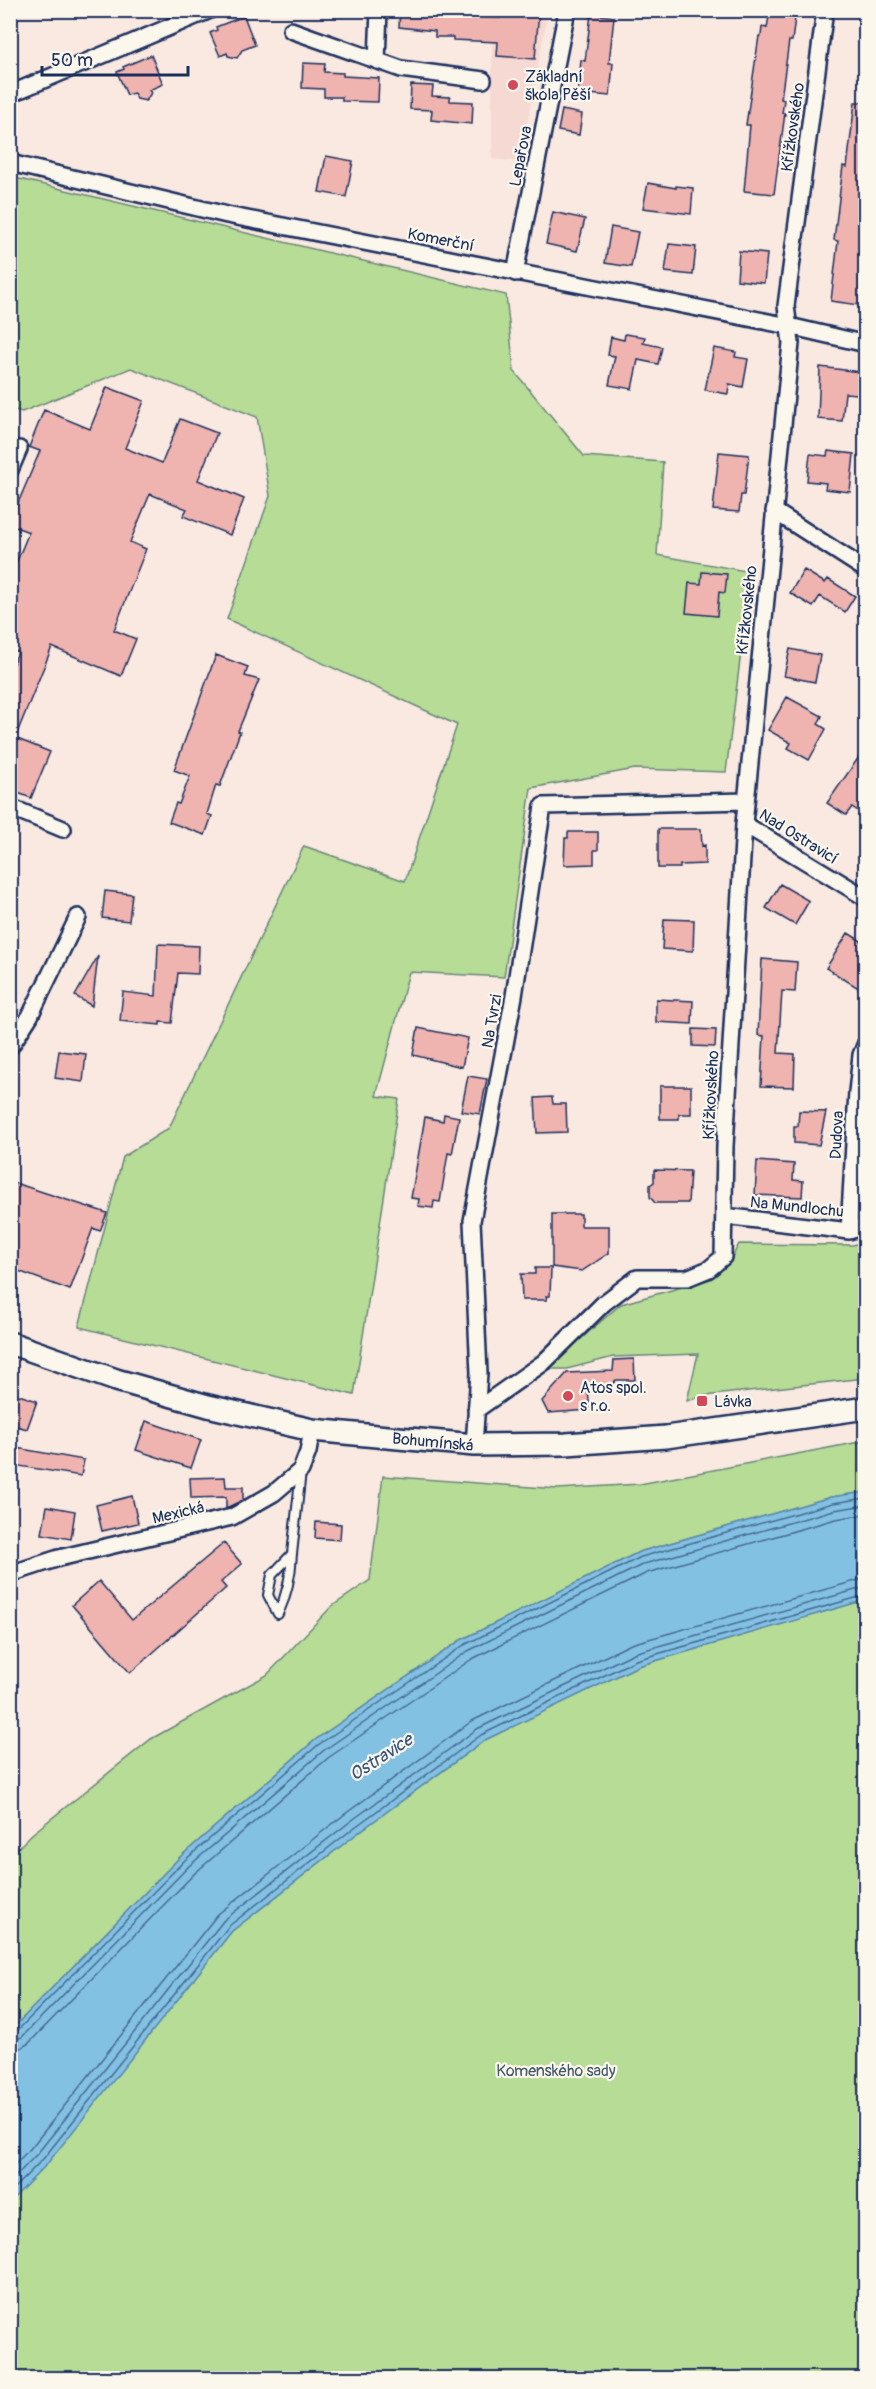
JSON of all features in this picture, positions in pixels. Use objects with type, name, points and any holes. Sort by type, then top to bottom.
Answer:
[{"type":"main road","name":"Bohumínská","points":[[10,1343],[116,1380],[208,1406],[312,1431],[474,1445],[566,1444],[666,1437],[866,1408]]},
{"type":"street","points":[[10,94],[210,10]]},
{"type":"street","points":[[376,61],[379,10]]},
{"type":"street","name":"Lepařova","points":[[514,273],[567,10]]},
{"type":"street","name":"Křížkovského","points":[[476,1410],[543,1363],[604,1302],[637,1278],[687,1278],[709,1269],[723,1257],[725,1146],[744,824],[791,343],[786,306],[825,10]]},
{"type":"street","points":[[291,30],[401,69],[483,80]]},
{"type":"street","name":"Komerční","points":[[10,163],[227,215],[789,326],[866,344]]},
{"type":"street","points":[[10,470],[19,449]]},
{"type":"street","points":[[774,511],[866,570]]},
{"type":"street","name":"Na Tvrzi","points":[[474,1445],[479,1373],[472,1221],[514,996],[543,806],[746,801]]},
{"type":"street","points":[[10,807],[63,829]]},
{"type":"street","name":"Nad Ostravicí","points":[[744,824],[866,898]]},
{"type":"street","points":[[10,1047],[30,1016],[78,917]]},
{"type":"street","name":"Dudova","points":[[849,1231],[856,1092],[861,1055],[866,1043]]},
{"type":"street","name":"Na Mundlochu","points":[[724,1216],[849,1231],[866,1226]]},
{"type":"street","points":[[301,1470],[308,1452],[312,1431]]},
{"type":"street","name":"Mexická","points":[[10,1574],[60,1558],[232,1517],[274,1493],[301,1470]]},
{"type":"lane","points":[[292,1554],[272,1575],[268,1595],[278,1614],[291,1572],[301,1470]]},
{"type":"shaded area","name":"Základní škola Pěší","points":[[492,11],[548,11],[520,162],[492,159]]},
{"type":"green space","points":[[11,177],[506,295],[514,371],[584,456],[663,462],[657,555],[751,572],[726,772],[635,769],[531,788],[504,977],[409,972],[376,1096],[399,1099],[354,1395],[79,1327],[123,1157],[169,1128],[304,846],[405,881],[457,725],[227,619],[270,496],[257,417],[131,368],[22,412],[11,409]]},
{"type":"green space","points":[[865,1241],[865,1378],[704,1396],[687,1401],[698,1354],[613,1357],[567,1369],[546,1369],[621,1304],[711,1279],[730,1261],[739,1244],[853,1245]]},
{"type":"green space","points":[[865,1441],[865,1492],[831,1497],[639,1552],[461,1640],[315,1740],[180,1857],[11,2030],[11,1855],[32,1834],[151,1739],[267,1675],[331,1607],[370,1580],[383,1476],[558,1489],[640,1484]]},
{"type":"green space","name":"Komenského sady","points":[[865,1600],[865,2378],[11,2378],[10,2201],[47,2163],[232,1931],[359,1832],[485,1740],[638,1666]]},
{"type":"water","name":"Ostravice","points":[[865,1492],[865,1600],[638,1666],[485,1740],[359,1832],[232,1931],[47,2164],[11,2201],[11,2030],[180,1857],[315,1740],[461,1640],[639,1552],[831,1497]]},
{"type":"building","points":[[400,10],[436,10],[436,13],[454,13],[454,16],[500,18],[500,10],[539,10],[535,59],[497,56],[498,42],[453,40],[453,37],[435,37],[435,31],[399,27]]},
{"type":"building","points":[[770,10],[796,10],[781,99],[784,100],[782,113],[785,113],[774,194],[744,191],[750,125],[746,125],[759,36],[761,36],[762,27],[767,28]]},
{"type":"building","points":[[591,14],[614,17],[609,63],[613,63],[610,96],[578,93],[581,60],[585,61]]},
{"type":"building","points":[[244,16],[255,45],[242,50],[237,58],[228,56],[227,53],[220,56],[210,33],[217,30],[216,27]]},
{"type":"building","points":[[151,55],[163,84],[149,90],[151,93],[146,101],[137,99],[134,93],[127,95],[117,72]]},
{"type":"building","points":[[303,63],[325,64],[324,72],[343,73],[343,76],[379,78],[378,102],[342,101],[342,97],[324,97],[324,89],[302,88]]},
{"type":"building","points":[[411,85],[433,86],[432,96],[450,97],[450,101],[473,102],[472,124],[431,120],[432,110],[410,109]]},
{"type":"building","points":[[855,102],[866,102],[866,306],[831,301],[838,241],[834,240],[843,166],[847,167]]},
{"type":"building","points":[[562,110],[582,114],[579,135],[558,131]]},
{"type":"building","points":[[326,156],[353,161],[346,197],[319,192]]},
{"type":"building","points":[[648,183],[676,188],[676,186],[693,188],[691,214],[643,208]]},
{"type":"building","points":[[553,212],[585,219],[577,251],[546,244]]},
{"type":"building","points":[[611,227],[638,232],[631,267],[605,263]]},
{"type":"building","points":[[669,244],[696,247],[693,275],[665,272]]},
{"type":"building","points":[[739,251],[767,254],[764,283],[737,280]]},
{"type":"building","points":[[625,334],[645,337],[643,343],[662,347],[658,364],[638,360],[632,389],[609,385],[615,356],[608,355],[611,337],[624,340]]},
{"type":"building","points":[[714,348],[736,352],[735,357],[748,359],[743,387],[729,384],[728,394],[705,390]]},
{"type":"building","points":[[820,367],[860,372],[858,394],[845,393],[842,421],[818,419]]},
{"type":"building","points":[[107,387],[144,401],[125,448],[162,463],[180,419],[217,433],[198,480],[244,499],[230,535],[183,516],[187,509],[150,494],[130,542],[146,549],[114,630],[136,639],[121,676],[52,647],[15,738],[50,752],[31,798],[10,790],[10,671],[18,652],[10,649],[10,578],[29,532],[10,525],[10,522],[40,451],[29,447],[44,410],[90,429]]},
{"type":"building","points":[[828,451],[854,454],[850,492],[825,489],[826,483],[807,481],[810,454],[827,456]]},
{"type":"building","points":[[719,452],[749,455],[744,495],[741,495],[739,512],[713,510]]},
{"type":"building","points":[[804,570],[825,583],[828,579],[855,596],[845,612],[820,596],[813,607],[790,593]]},
{"type":"building","points":[[702,572],[727,574],[725,593],[719,592],[717,616],[686,613],[689,583],[701,584]]},
{"type":"building","points":[[790,649],[820,655],[815,682],[784,676]]},
{"type":"building","points":[[216,655],[248,667],[245,676],[259,680],[238,731],[240,732],[220,786],[216,785],[207,814],[212,816],[205,835],[169,822],[190,776],[174,770]]},
{"type":"building","points":[[787,697],[822,716],[818,724],[826,729],[809,760],[788,748],[791,743],[768,730]]},
{"type":"building","points":[[866,747],[866,799],[858,811],[852,807],[846,815],[827,803]]},
{"type":"building","points":[[658,829],[701,829],[702,846],[705,845],[705,864],[680,865],[680,868],[658,868]]},
{"type":"building","points":[[568,832],[598,832],[598,850],[594,850],[594,864],[564,865],[565,838],[568,838]]},
{"type":"building","points":[[780,884],[809,901],[795,925],[766,908]]},
{"type":"building","points":[[105,891],[132,894],[129,921],[102,918]]},
{"type":"building","points":[[664,919],[694,920],[693,951],[662,949]]},
{"type":"building","points":[[848,933],[866,944],[866,979],[860,989],[826,968]]},
{"type":"building","points":[[158,944],[199,946],[198,974],[178,973],[172,1023],[160,1022],[160,1025],[120,1021],[123,992],[156,996]]},
{"type":"building","points":[[98,956],[92,1006],[75,996]]},
{"type":"building","points":[[762,959],[797,962],[795,992],[782,991],[778,1053],[795,1054],[794,1087],[761,1086],[764,1036],[758,1035]]},
{"type":"building","points":[[656,999],[693,1001],[692,1024],[656,1022]]},
{"type":"building","points":[[418,1028],[468,1038],[462,1067],[413,1055]]},
{"type":"building","points":[[693,1029],[716,1030],[715,1047],[693,1046]]},
{"type":"building","points":[[59,1051],[86,1054],[83,1082],[55,1078]]},
{"type":"building","points":[[468,1076],[487,1079],[480,1114],[461,1111]]},
{"type":"building","points":[[660,1086],[691,1086],[691,1114],[679,1114],[679,1119],[660,1119]]},
{"type":"building","points":[[552,1097],[553,1104],[566,1104],[567,1132],[537,1133],[535,1098]]},
{"type":"building","points":[[799,1111],[826,1112],[819,1145],[794,1143],[794,1126],[798,1126]]},
{"type":"building","points":[[444,1114],[459,1117],[452,1154],[448,1153],[440,1202],[434,1201],[433,1208],[418,1206],[419,1199],[411,1198],[425,1117],[443,1121]]},
{"type":"building","points":[[757,1161],[794,1164],[793,1180],[803,1181],[802,1197],[755,1195]]},
{"type":"building","points":[[654,1170],[690,1171],[688,1203],[655,1203],[650,1197]]},
{"type":"building","points":[[15,1183],[107,1213],[100,1231],[93,1228],[70,1290],[10,1268],[10,1196]]},
{"type":"building","points":[[552,1214],[581,1214],[581,1226],[609,1226],[609,1253],[582,1271],[552,1267]]},
{"type":"building","points":[[535,1268],[551,1268],[550,1296],[546,1296],[547,1300],[522,1300],[521,1274],[535,1274]]},
{"type":"building","name":"Atos spol. s r.o.","points":[[634,1359],[635,1380],[616,1380],[607,1390],[588,1391],[590,1410],[548,1413],[542,1401],[567,1373],[613,1371],[614,1360]]},
{"type":"building","points":[[10,1392],[37,1401],[27,1429],[10,1424]]},
{"type":"building","points":[[146,1421],[201,1440],[191,1468],[136,1450]]},
{"type":"building","points":[[16,1448],[84,1460],[81,1476],[13,1465]]},
{"type":"building","points":[[225,1477],[226,1487],[243,1487],[243,1500],[226,1508],[226,1497],[191,1498],[190,1478]]},
{"type":"building","points":[[132,1496],[138,1523],[102,1531],[96,1505]]},
{"type":"building","points":[[47,1506],[75,1511],[71,1539],[42,1534]]},
{"type":"building","points":[[316,1522],[341,1524],[340,1540],[315,1538]]},
{"type":"building","points":[[224,1543],[242,1564],[221,1582],[226,1588],[130,1673],[72,1605],[99,1581],[132,1620]]},
{"type":"place","name":"Základní škola Pěší","points":[[513,85]]},
{"type":"place","name":"Atos spol. s r.o.","points":[[568,1396]]},
{"type":"place","name":"Lávka","points":[[702,1401]]}]
